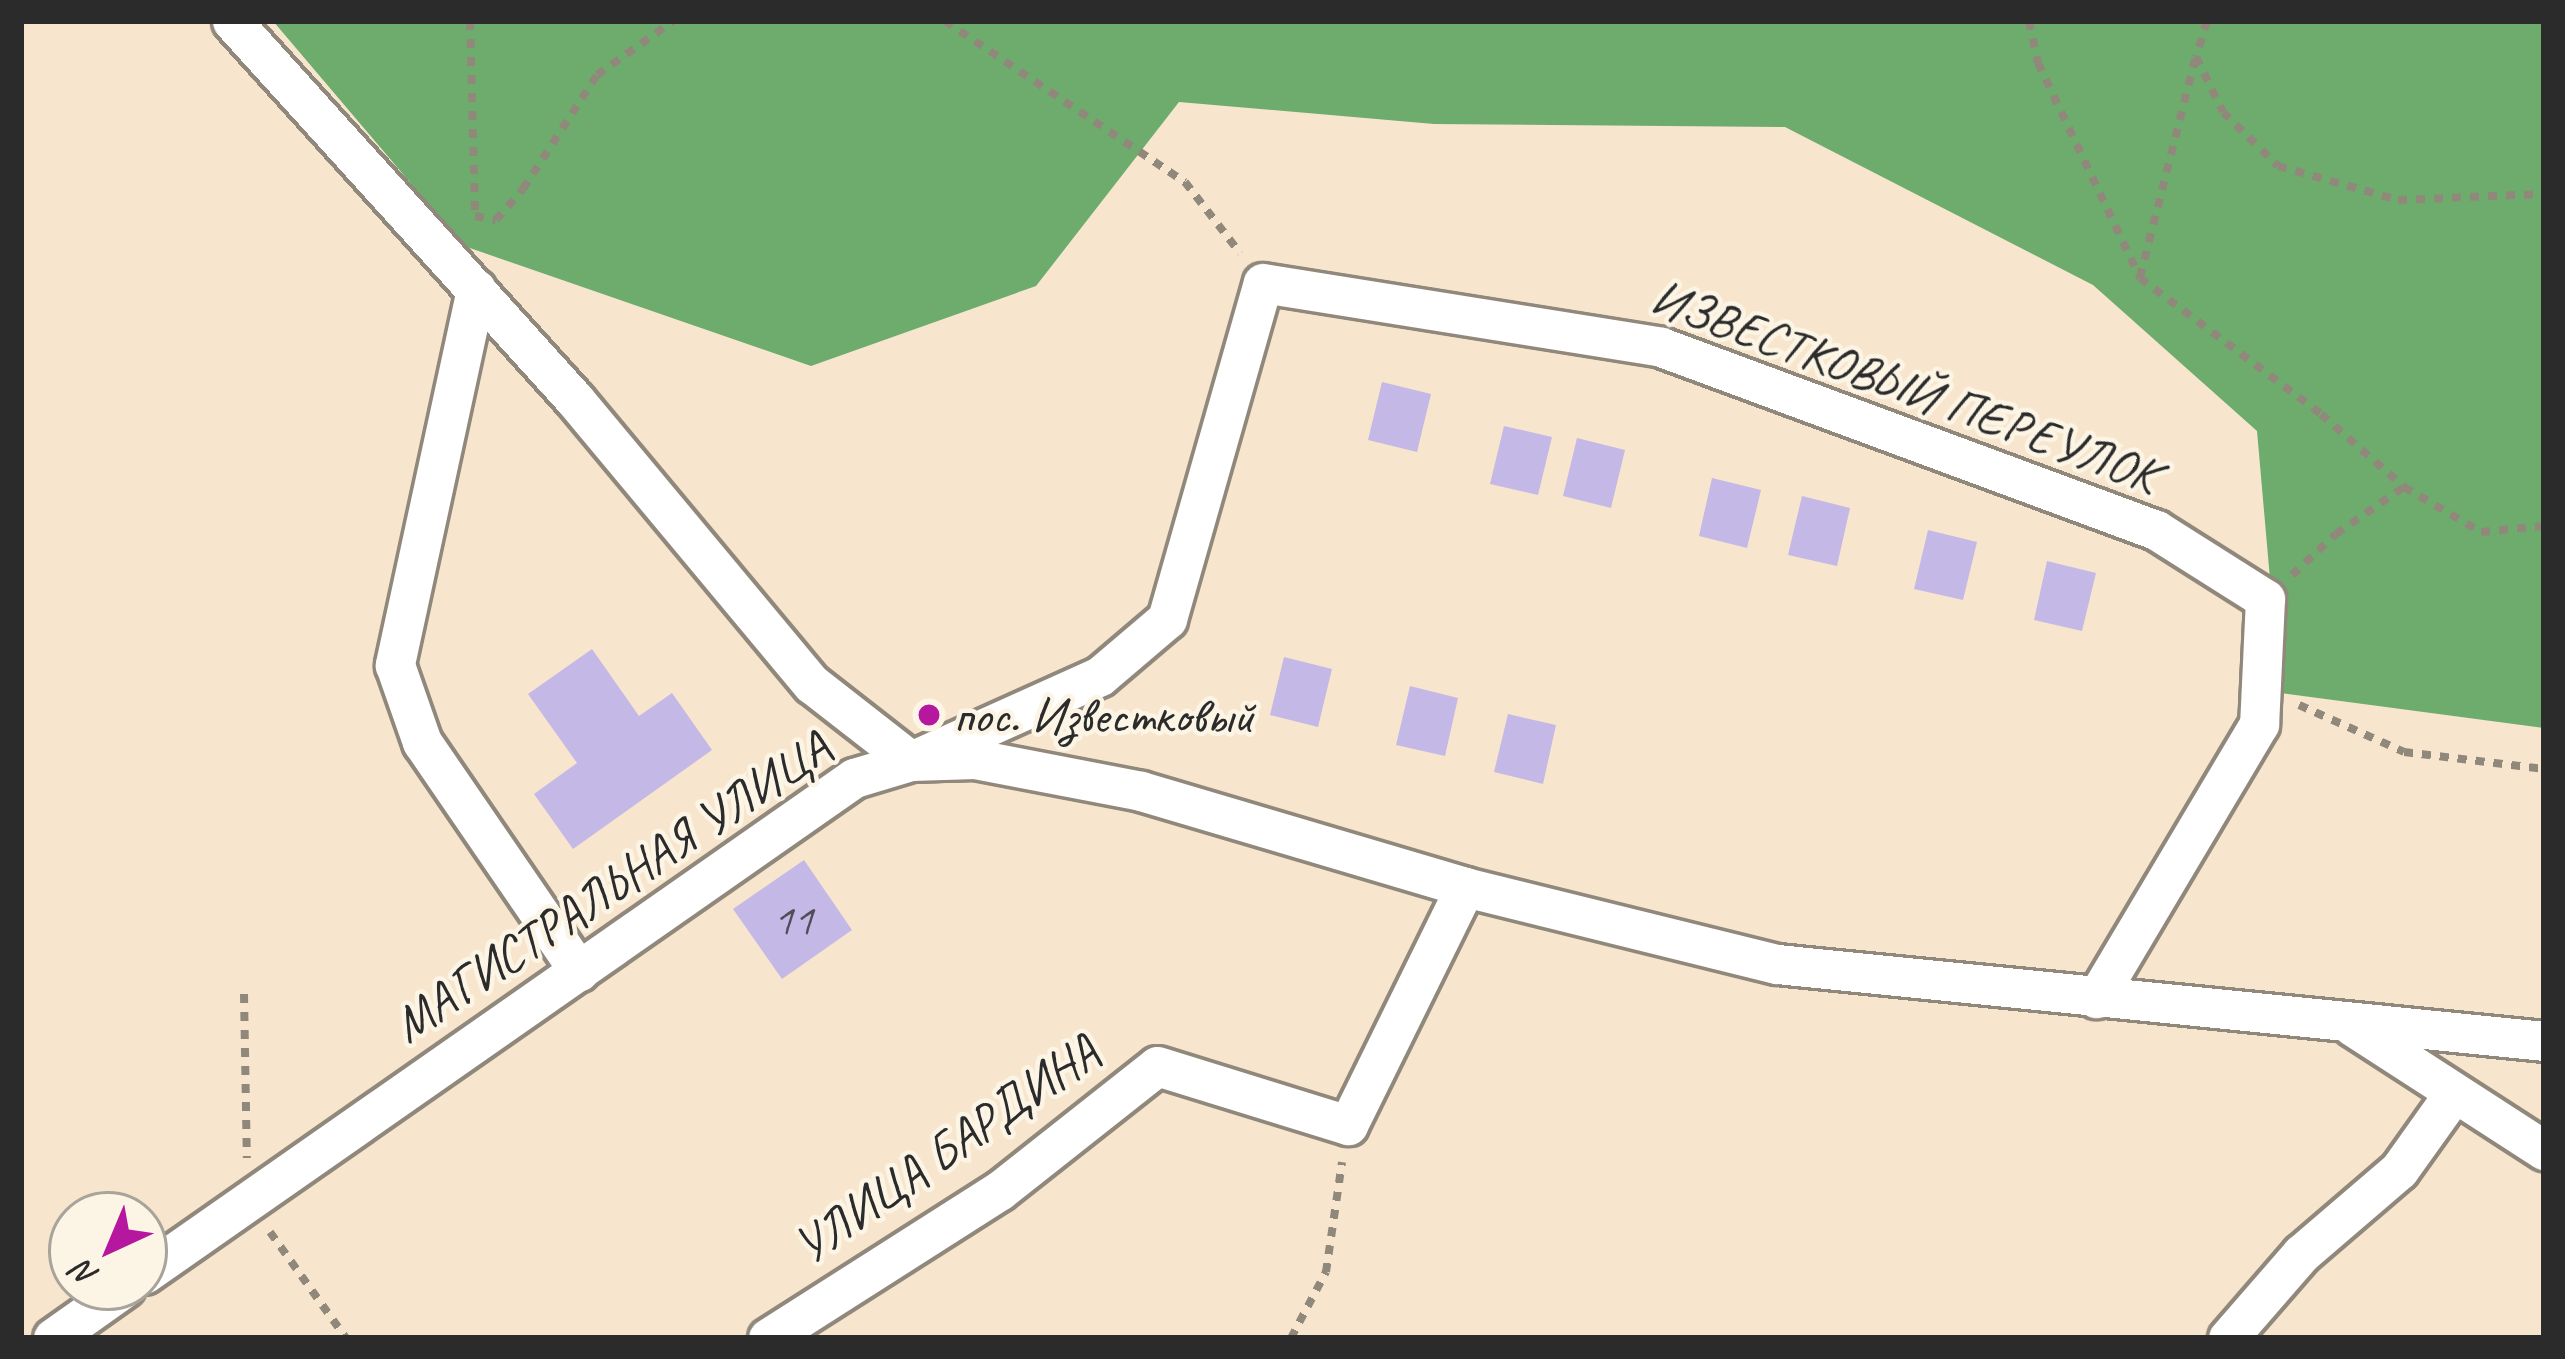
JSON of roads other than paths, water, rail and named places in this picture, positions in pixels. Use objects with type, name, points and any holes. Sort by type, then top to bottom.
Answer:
[{"type":"street","points":[[232,21],[476,290],[812,684],[911,761]]},
{"type":"street","name":"ИЗВЕСТКОВЫЙ ПЕРЕУЛОК","points":[[911,761],[1100,676],[1167,619],[1263,283],[1661,347],[2156,530],[2265,599],[2259,724],[2096,998]]},
{"type":"street","points":[[476,290],[395,665],[422,742],[579,971]]},
{"type":"street","name":"МАГИСТРАЛЬНАЯ УЛИЦА","points":[[168,1257],[854,778],[911,761],[975,758],[1141,791],[1465,886],[1777,964],[2544,1041]]},
{"type":"street","name":"УЛИЦА БАРДИНА","points":[[768,1338],[999,1191],[1157,1066],[1348,1125],[1465,886]]},
{"type":"street","points":[[2345,1022],[2544,1150]]},
{"type":"street","points":[[2228,1338],[2301,1254],[2399,1170],[2454,1093]]},
{"type":"street","points":[[53,1338],[91,1311]]},
{"type":"place","name":"пос. Известковый","points":[[929,715]]}]
